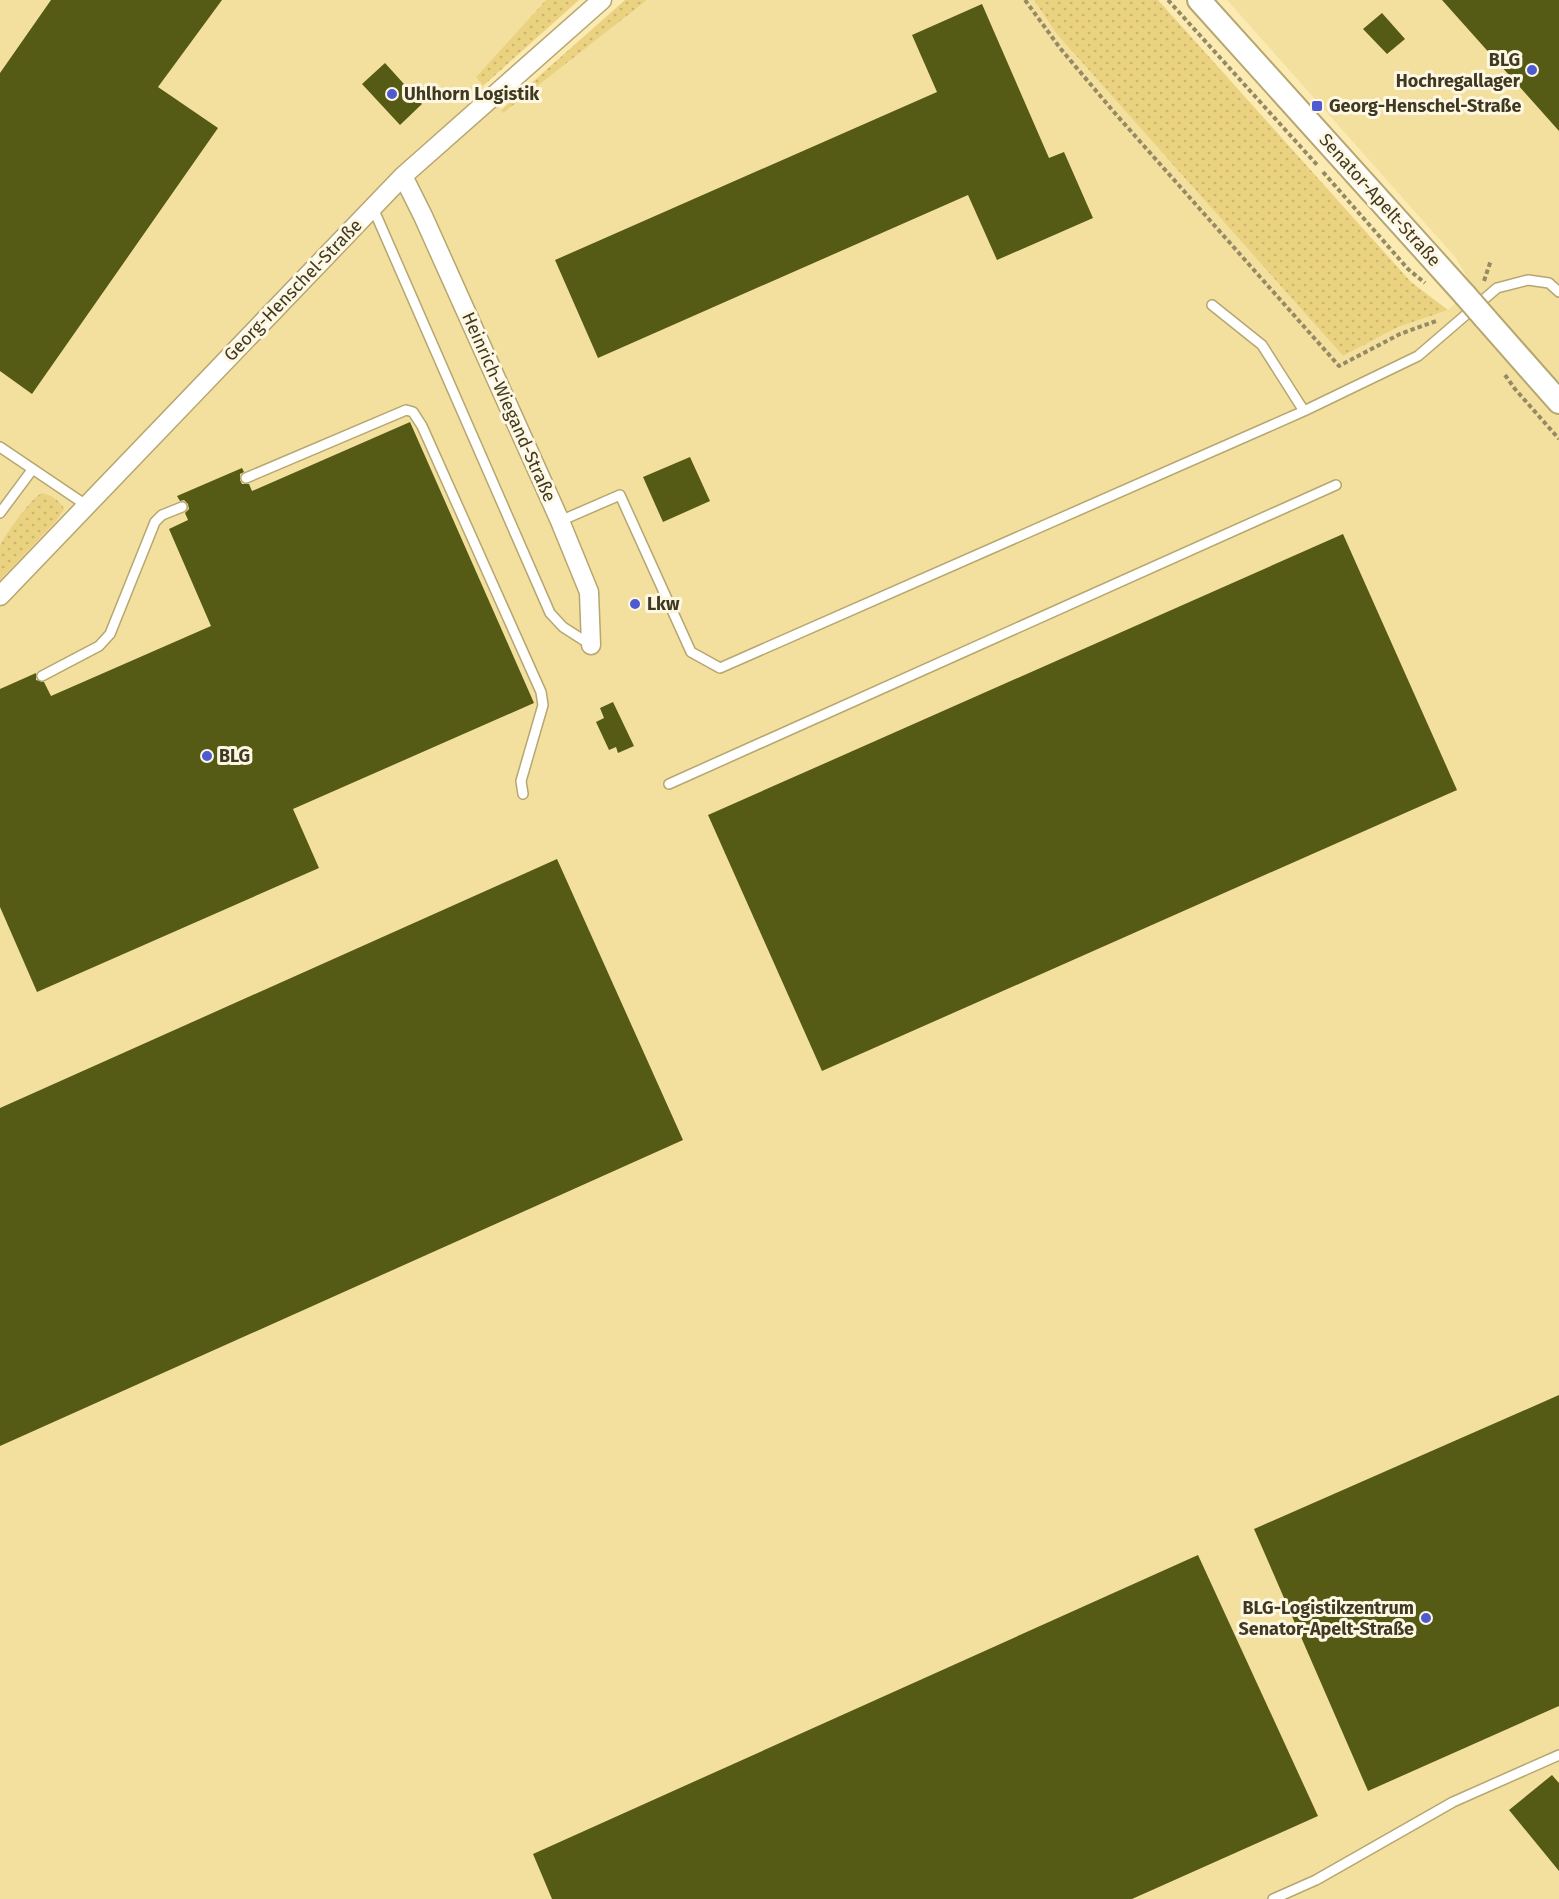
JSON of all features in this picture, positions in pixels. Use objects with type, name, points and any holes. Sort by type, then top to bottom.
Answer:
[{"type":"street","name":"Georg-Henschel-Straße","points":[[0,596],[404,176],[602,0]]},
{"type":"street","name":"Senator-Apelt-Straße","points":[[1199,0],[1473,292],[1485,318],[1559,402]]},
{"type":"street","name":"Heinrich-Wiegand-Straße","points":[[404,176],[560,521],[589,592],[591,645]]},
{"type":"lane","points":[[373,208],[550,613],[563,627],[591,645]]},
{"type":"lane","points":[[560,521],[620,495],[690,652],[720,668],[1304,411],[1418,356],[1497,288],[1528,280],[1549,283],[1559,292]]},
{"type":"lane","points":[[1212,305],[1263,345],[1304,411]]},
{"type":"lane","points":[[246,478],[406,410],[414,412],[541,692],[543,705],[521,781],[523,794]]},
{"type":"lane","points":[[0,447],[86,505]]},
{"type":"lane","points":[[0,513],[32,470]]},
{"type":"lane","points":[[669,784],[1336,485]]},
{"type":"lane","points":[[42,676],[99,646],[110,634],[155,522],[162,515],[182,507]]},
{"type":"lane","points":[[1273,1899],[1316,1880],[1453,1803],[1559,1755]]},
{"type":"path","points":[[1026,0],[1060,48],[1113,111],[1339,366],[1400,334],[1438,320]]},
{"type":"path","points":[[1168,0],[1407,269],[1434,290]]},
{"type":"path","points":[[1473,292],[1491,260]]},
{"type":"shaded area","points":[[0,0],[546,0],[476,77],[503,112],[647,0],[1034,0],[1056,33],[1343,356],[1398,327],[1448,310],[1473,288],[1456,258],[1227,0],[1559,0],[1559,1899],[0,1899]]},
{"type":"shaded area","points":[[546,0],[579,0],[483,86],[476,77]]},
{"type":"shaded area","points":[[625,0],[647,0],[503,113],[501,110]]},
{"type":"shaded area","points":[[1034,0],[1158,0],[1411,282],[1448,310],[1398,327],[1343,356],[1056,33]]},
{"type":"shaded area","points":[[42,493],[55,499],[64,509],[56,521],[0,580],[0,546],[19,517]]},
{"type":"building","points":[[51,0],[222,0],[158,87],[218,128],[32,394],[0,371],[0,73]]},
{"type":"building","name":"BLG Hochregallager","points":[[1442,0],[1559,0],[1559,131]]},
{"type":"building","points":[[982,4],[1049,158],[1064,152],[1093,218],[997,260],[968,195],[598,358],[555,260],[937,92],[912,35]]},
{"type":"building","points":[[1382,13],[1405,39],[1387,54],[1363,29]]},
{"type":"building","name":"Uhlhorn Logistik","points":[[385,63],[422,104],[400,125],[362,84]]},
{"type":"building","name":"BLG","points":[[410,422],[534,703],[293,809],[319,868],[37,992],[0,907],[0,689],[36,673],[36,680],[44,682],[51,696],[211,626],[169,529],[188,520],[185,513],[189,509],[188,504],[184,500],[180,501],[177,496],[242,468],[244,472],[240,474],[240,480],[242,484],[249,484],[252,491]]},
{"type":"building","points":[[690,457],[710,501],[663,522],[643,477]]},
{"type":"building","points":[[1343,534],[1457,790],[822,1071],[708,815]]},
{"type":"building","points":[[613,702],[634,746],[618,753],[616,747],[609,750],[596,722],[604,718],[600,708]]},
{"type":"building","points":[[557,859],[683,1140],[0,1446],[0,1108]]},
{"type":"building","name":"BLG-Logistikzentrum Senator-Apelt-Straße","points":[[1559,1395],[1559,1706],[1368,1791],[1254,1529]]},
{"type":"building","points":[[1198,1555],[1318,1816],[1132,1899],[552,1899],[533,1854]]},
{"type":"building","points":[[1552,1775],[1559,1783],[1559,1871],[1509,1810]]},
{"type":"place","name":"BLG Hochregallager","points":[[1532,70]]},
{"type":"place","name":"Uhlhorn Logistik","points":[[392,94]]},
{"type":"place","name":"Georg-Henschel-Straße","points":[[1317,106]]},
{"type":"place","name":"Lkw","points":[[635,604]]},
{"type":"place","name":"BLG","points":[[207,756]]},
{"type":"place","name":"BLG-Logistikzentrum Senator-Apelt-Straße","points":[[1426,1618]]}]
